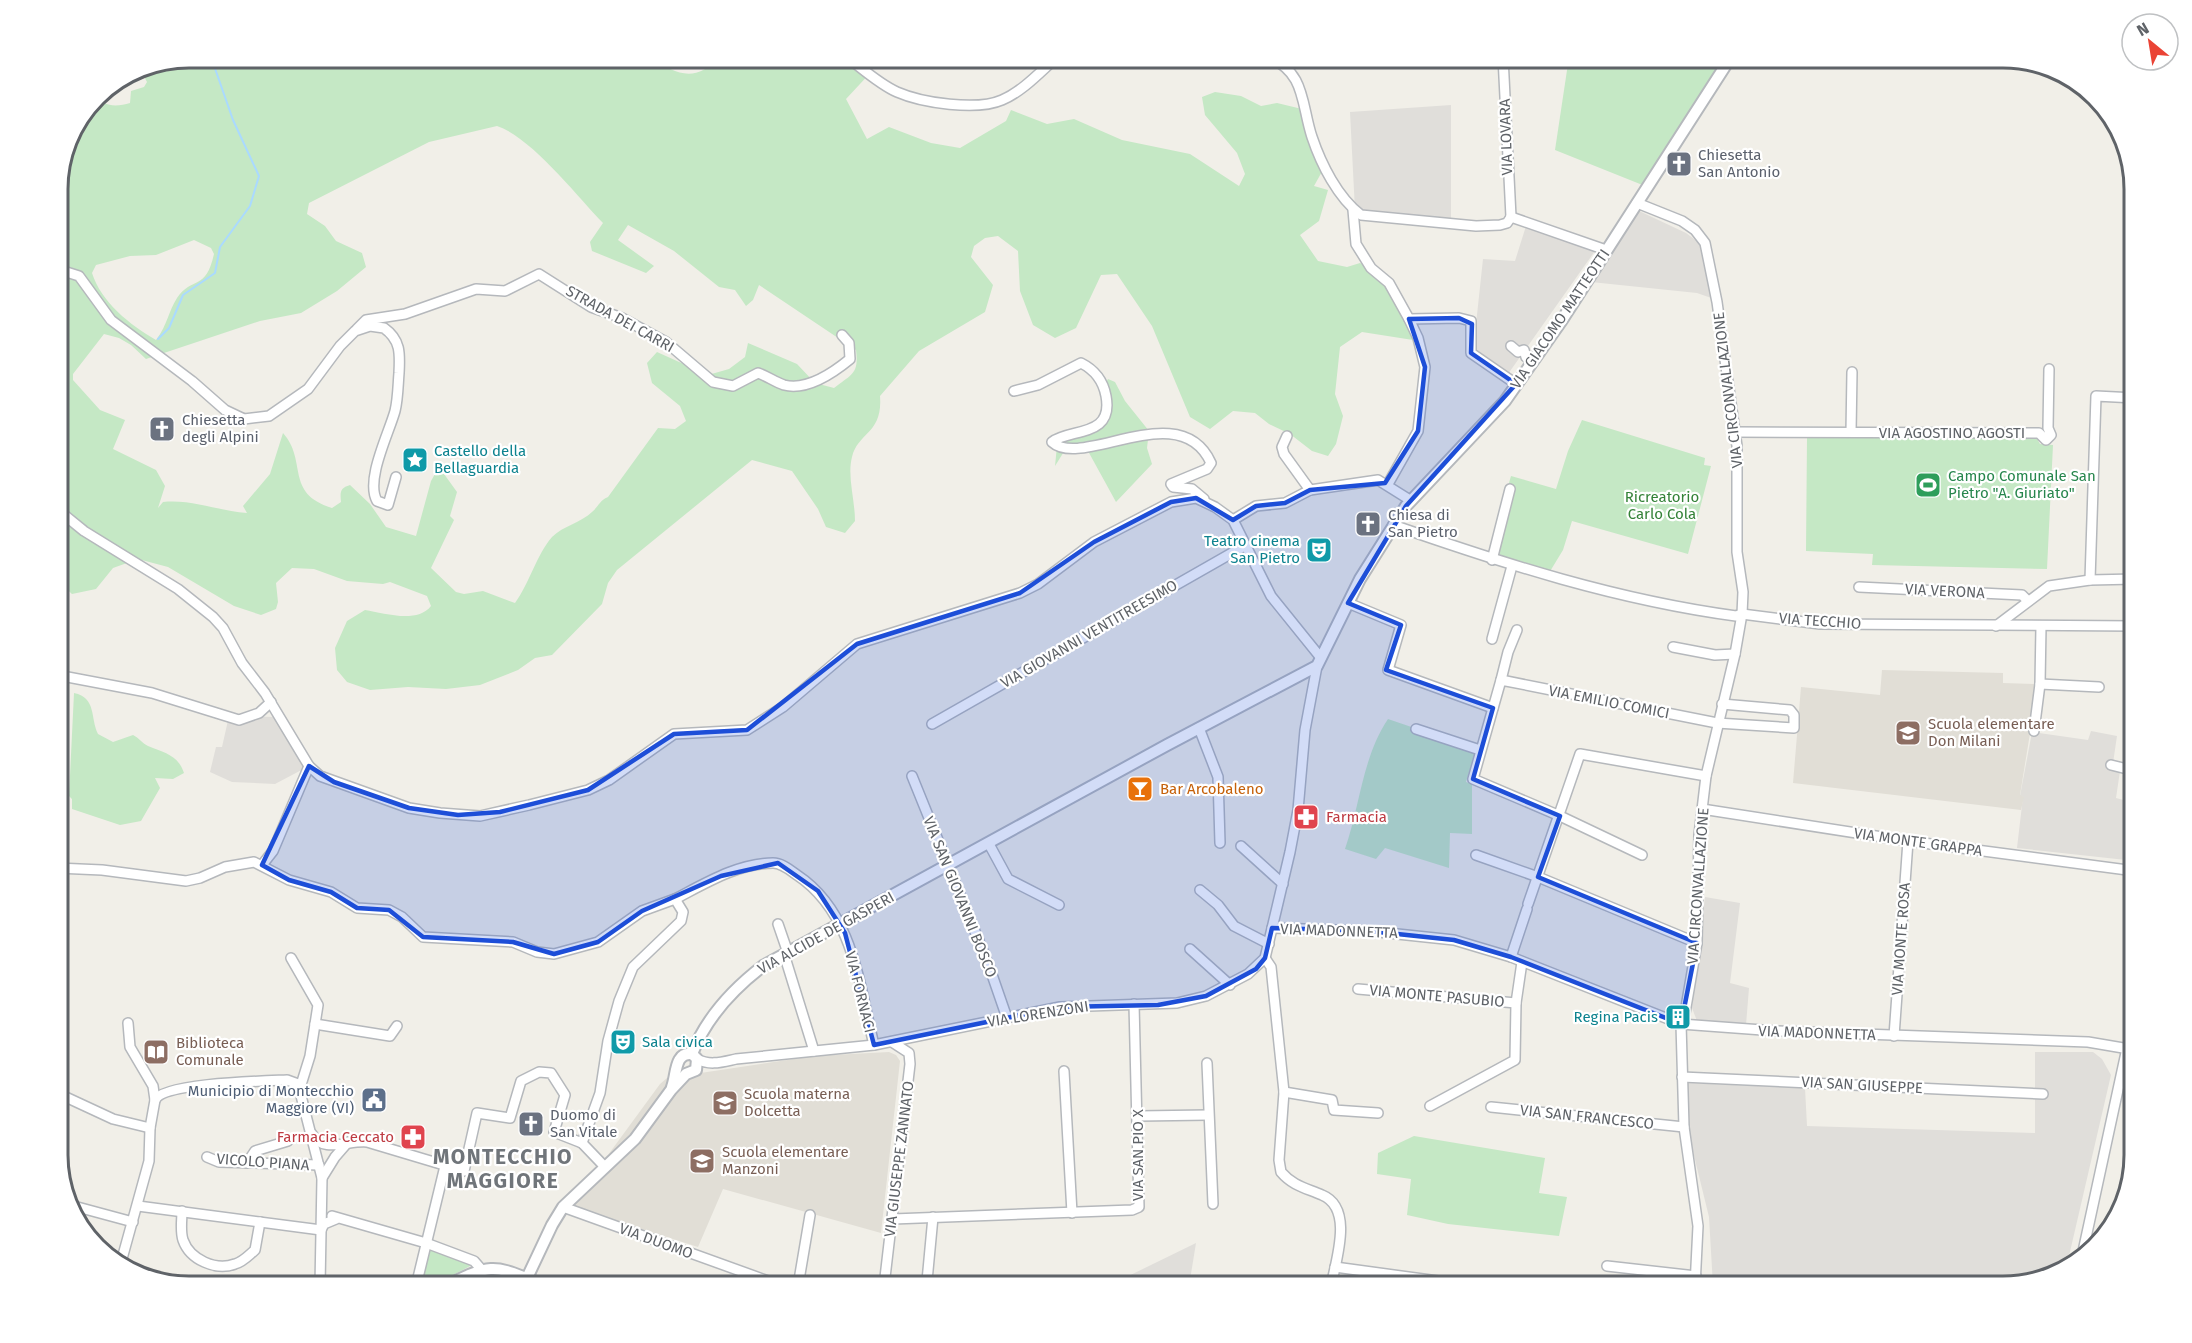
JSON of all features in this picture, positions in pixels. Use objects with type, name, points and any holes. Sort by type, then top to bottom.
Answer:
[{"type":"street","points":[[862,68],[895,92],[922,99],[970,105],[991,104],[1012,95],[1044,68]]},
{"type":"street","points":[[1290,68],[1301,91],[1312,138],[1326,168],[1353,210],[1361,215],[1371,218],[1476,226],[1500,225],[1507,223],[1511,217],[1606,250]]},
{"type":"street","name":"VIA LOVARA","points":[[1504,68],[1511,217]]},
{"type":"street","name":"VIA GIACOMO MATTEOTTI","points":[[1319,662],[1348,603],[1410,500],[1505,401],[1516,384],[1522,354],[1562,320],[1724,68]]},
{"type":"street","name":"VIA CIRCONVALLAZIONE","points":[[1637,203],[1687,224],[1705,243],[1717,302],[1738,476],[1737,552],[1743,592],[1742,614],[1735,654],[1706,776],[1702,809],[1696,943],[1685,1013],[1681,1024]]},
{"type":"street","points":[[1353,210],[1356,244],[1371,268],[1389,283],[1418,338],[1425,367],[1418,431],[1390,475],[1388,484]]},
{"type":"street","points":[[68,272],[79,276],[111,320],[192,381],[225,410],[244,418],[269,416],[308,389],[340,346],[355,331],[370,326],[384,328],[395,337],[400,349],[396,409],[374,484],[376,501],[388,505],[396,477]]},
{"type":"street","name":"STRADA DEI CARRI","points":[[355,331],[366,320],[405,314],[467,292],[484,289],[505,291],[539,273],[585,303],[622,318],[666,342],[707,379],[722,385],[735,385],[758,373],[788,386],[813,381],[829,374],[850,359],[849,343],[842,334]]},
{"type":"street","points":[[1409,319],[1468,320],[1472,324],[1471,353],[1516,384]]},
{"type":"street","points":[[1014,391],[1038,385],[1081,363],[1094,370],[1104,388],[1108,406],[1100,422],[1086,432],[1059,437],[1052,442],[1071,450],[1133,437],[1187,436],[1199,445],[1211,463],[1207,469],[1172,482],[1172,486],[1192,489],[1233,520],[1271,596],[1319,662],[1305,730],[1298,810],[1265,958],[1271,967],[1284,1092],[1279,1160],[1281,1172],[1296,1186],[1330,1199],[1338,1209],[1341,1220],[1333,1276]]},
{"type":"street","name":"VIA AGOSTINO AGOSTI","points":[[1734,432],[2039,433],[2046,440],[2051,435],[2048,428],[2049,369]]},
{"type":"street","points":[[1851,432],[1852,372]]},
{"type":"street","points":[[2090,580],[2096,396],[2124,397]]},
{"type":"street","points":[[1287,436],[1282,447],[1284,454],[1310,490]]},
{"type":"street","points":[[1233,520],[1256,506],[1285,503],[1310,490],[1378,480],[1388,484],[1410,500]]},
{"type":"street","points":[[1492,560],[1510,489]]},
{"type":"street","points":[[68,518],[84,531],[166,582],[213,617],[223,628],[242,663],[271,702],[309,766],[320,776],[409,808],[480,816],[588,790],[609,780],[674,734],[731,733],[747,730],[783,707],[857,644],[894,630],[1004,600],[1038,584],[1094,542],[1171,502],[1185,498],[1205,501]]},
{"type":"street","name":"VIA TECCHIO","points":[[1393,525],[1512,566],[1677,608],[1821,624],[2124,626]]},
{"type":"street","name":"VIA GIOVANNI VENTITREESIMO","points":[[932,724],[1245,545]]},
{"type":"street","points":[[1492,639],[1512,566]]},
{"type":"street","points":[[1996,626],[2049,586],[2090,580],[2124,579]]},
{"type":"street","name":"VIA VERONA","points":[[1859,587],[2022,595],[2028,601]]},
{"type":"street","points":[[1348,603],[1401,625],[1388,670],[1493,708]]},
{"type":"street","points":[[2034,731],[2040,684],[2041,626]]},
{"type":"street","points":[[1517,630],[1508,652],[1473,779],[1560,816],[1642,855]]},
{"type":"street","points":[[1673,647],[1715,655],[1735,654]]},
{"type":"street","name":"VIA ALCIDE DE GASPERI","points":[[695,1057],[716,1012],[729,995],[763,966],[1319,662]]},
{"type":"street","points":[[68,677],[152,693],[239,720],[254,715],[271,702]]},
{"type":"street","name":"VIA EMILIO COMICI","points":[[1502,680],[1717,723]]},
{"type":"street","points":[[2040,684],[2099,687]]},
{"type":"street","points":[[1717,723],[1794,728],[1794,715],[1790,710],[1722,704]]},
{"type":"street","points":[[1198,728],[1218,777],[1220,843]]},
{"type":"street","points":[[1416,729],[1480,750]]},
{"type":"street","points":[[1511,957],[1580,754],[1706,776]]},
{"type":"street","points":[[2111,765],[2124,768]]},
{"type":"street","points":[[68,868],[102,870],[186,881],[236,864],[254,862],[262,864],[273,851],[309,766]]},
{"type":"street","name":"VIA SAN GIOVANNI BOSCO","points":[[912,776],[1007,1018]]},
{"type":"street","name":"VIA MONTE GRAPPA","points":[[1702,809],[1908,841],[2124,870]]},
{"type":"street","name":"VIA MONTE ROSA","points":[[1894,1036],[1908,841]]},
{"type":"street","points":[[989,844],[1008,879],[1059,905]]},
{"type":"street","points":[[1241,846],[1283,884]]},
{"type":"street","points":[[1476,855],[1538,877],[1696,943]]},
{"type":"street","name":"VIA FORNACI","points":[[262,864],[289,880],[331,892],[357,908],[389,910],[402,918],[423,937],[513,942],[543,954],[564,952],[592,944],[642,911],[675,899],[721,876],[777,863],[818,891],[840,924],[851,954],[874,1045]]},
{"type":"street","points":[[1200,890],[1218,905],[1234,926],[1269,944]]},
{"type":"street","points":[[582,1143],[600,1093],[608,1041],[619,1001],[633,967],[681,921],[683,912],[675,899]]},
{"type":"street","points":[[778,924],[814,1051]]},
{"type":"street","name":"VIA MADONNETTA","points":[[1272,928],[1399,933],[1454,940],[1511,957],[1681,1024],[1709,1028],[2088,1042],[2124,1047]]},
{"type":"street","points":[[1190,949],[1230,985]]},
{"type":"street","points":[[291,958],[318,1005],[308,1068],[300,1088]]},
{"type":"street","name":"VIA LORENZONI","points":[[695,1057],[705,1063],[716,1064],[874,1045],[1060,1007],[1177,1003],[1230,985],[1256,969],[1265,958]]},
{"type":"street","name":"VIA MONTE PASUBIO","points":[[1430,1106],[1515,1060],[1515,1003],[1522,962]]},
{"type":"street","name":"VIA MONTE PASUBIO","points":[[1358,989],[1515,1003]]},
{"type":"street","name":"VIA SAN PIO X","points":[[893,1219],[1072,1213],[1132,1210],[1139,1207],[1139,1116],[1134,1004]]},
{"type":"street","points":[[123,1256],[149,1161],[150,1128],[155,1100],[153,1086],[130,1047],[128,1023]]},
{"type":"street","points":[[315,1024],[390,1036],[397,1026]]},
{"type":"street","points":[[1681,1024],[1684,1127],[1698,1226],[1696,1276]]},
{"type":"street","points":[[891,1041],[909,1053],[914,1042],[927,1034]]},
{"type":"street","name":"VIA GIUSEPPE ZANNATO","points":[[885,1276],[910,1064],[909,1053]]},
{"type":"street","points":[[528,1276],[552,1224],[563,1208],[635,1139],[671,1090],[686,1074],[696,1070],[695,1057],[683,1055],[677,1066],[671,1090]]},
{"type":"street","points":[[1207,1063],[1212,1204]]},
{"type":"street","points":[[677,1066],[686,1074]]},
{"type":"street","points":[[1064,1071],[1072,1213]]},
{"type":"street","points":[[312,1134],[319,1144],[324,1146],[367,1142],[464,1171],[477,1113],[510,1118],[521,1081],[539,1072],[551,1073],[564,1095],[555,1133],[582,1143],[605,1167]]},
{"type":"street","name":"VIA SAN GIUSEPPE","points":[[1682,1077],[2043,1094]]},
{"type":"street","points":[[155,1100],[159,1094],[176,1089],[267,1081],[293,1081],[300,1088],[322,1178],[320,1276]]},
{"type":"street","points":[[2085,1244],[2124,1081]]},
{"type":"street","points":[[1284,1092],[1332,1100],[1335,1110],[1378,1113]]},
{"type":"street","points":[[68,1098],[113,1119],[150,1128]]},
{"type":"street","name":"VIA SAN FRANCESCO","points":[[1491,1107],[1684,1127]]},
{"type":"street","points":[[1139,1116],[1208,1115]]},
{"type":"street","points":[[247,1163],[255,1151],[288,1141]]},
{"type":"street","points":[[322,1178],[334,1157],[348,1142]]},
{"type":"street","name":"VICOLO PIANA","points":[[207,1157],[219,1162],[319,1165]]},
{"type":"street","points":[[418,1276],[446,1166]]},
{"type":"street","points":[[138,1206],[321,1230]]},
{"type":"street","points":[[322,1206],[325,1212],[336,1219],[426,1244],[474,1261],[481,1269]]},
{"type":"street","points":[[80,1208],[133,1222]]},
{"type":"street","name":"VIA DUOMO","points":[[563,1208],[754,1276]]},
{"type":"street","points":[[182,1211],[183,1239],[187,1249],[194,1257],[220,1266],[235,1265],[255,1250],[260,1221]]},
{"type":"street","points":[[800,1276],[810,1215]]},
{"type":"street","points":[[927,1276],[933,1217]]},
{"type":"street","points":[[321,1230],[324,1224],[336,1219]]},
{"type":"street","points":[[1607,1266],[1666,1276]]},
{"type":"street","points":[[1335,1267],[1401,1276]]},
{"type":"street","points":[[467,1276],[481,1269],[505,1270],[522,1276]]},
{"type":"highlighted area","points":[[1459,318],[1472,324],[1471,353],[1516,384],[1406,506],[1348,603],[1401,625],[1386,670],[1493,708],[1473,779],[1560,816],[1538,877],[1697,943],[1681,1024],[1511,957],[1454,940],[1369,931],[1272,928],[1265,958],[1256,969],[1206,996],[1158,1005],[1060,1007],[874,1045],[845,933],[818,891],[778,863],[721,876],[642,911],[598,942],[554,954],[513,942],[423,937],[389,910],[357,908],[331,892],[289,880],[262,865],[309,766],[334,782],[409,808],[458,815],[500,812],[588,790],[674,734],[747,730],[857,644],[1020,593],[1094,542],[1171,502],[1196,498],[1233,520],[1256,506],[1285,503],[1310,490],[1385,483],[1418,431],[1425,367],[1409,319]]},
{"type":"shaded area","points":[[1451,105],[1451,221],[1355,210],[1350,112]]},
{"type":"shaded area","points":[[1637,210],[1686,233],[1702,245],[1717,300],[1697,293],[1591,282]]},
{"type":"shaded area","points":[[1526,226],[1595,251],[1508,374],[1473,352],[1483,259],[1515,261]]},
{"type":"shaded area","points":[[1882,670],[2003,673],[2003,683],[2038,684],[2020,795],[2024,797],[2021,810],[1793,783],[1801,687],[1880,695]]},
{"type":"shaded area","points":[[229,716],[277,717],[311,765],[275,784],[232,782],[210,772],[216,747],[222,747]]},
{"type":"shaded area","points":[[2091,731],[2117,736],[2113,763],[2120,771],[2116,798],[2124,800],[2124,860],[2017,848],[2023,797],[2020,796],[2032,732],[2088,740]]},
{"type":"shaded area","points":[[1705,897],[1740,903],[1730,983],[1749,988],[1746,1025],[1697,1021],[1692,1008]]},
{"type":"shaded area","points":[[889,1052],[896,1055],[900,1061],[881,1233],[723,1189],[698,1247],[560,1203],[608,1155],[660,1084],[667,1078],[814,1056]]},
{"type":"shaded area","points":[[2035,1052],[2093,1052],[2102,1059],[2111,1075],[2069,1256],[2050,1266],[2004,1276],[1712,1276],[1709,1217],[1687,1127],[1684,1083],[1805,1088],[1807,1126],[2035,1133]]},
{"type":"shaded area","points":[[1196,1243],[1191,1276],[1128,1276]]},
{"type":"green space","points":[[188,68],[669,68],[686,74],[706,68],[869,68],[873,70],[846,99],[867,139],[889,127],[931,143],[960,148],[1006,121],[1011,110],[1047,124],[1074,119],[1122,140],[1190,154],[1239,186],[1245,174],[1237,153],[1205,115],[1202,97],[1215,92],[1241,96],[1261,106],[1277,103],[1302,109],[1324,168],[1314,186],[1328,190],[1319,221],[1300,235],[1318,261],[1347,267],[1360,263],[1377,271],[1414,324],[1413,340],[1362,332],[1340,347],[1335,394],[1343,416],[1336,444],[1328,456],[1312,451],[1290,434],[1269,424],[1255,413],[1233,411],[1210,429],[1190,417],[1152,326],[1117,274],[1101,275],[1076,328],[1055,338],[1033,325],[1020,291],[1018,251],[998,236],[985,238],[974,246],[971,257],[993,285],[985,312],[919,351],[880,396],[878,418],[859,442],[852,457],[850,472],[855,521],[845,533],[826,527],[818,509],[792,471],[752,460],[617,570],[608,583],[602,604],[552,655],[535,658],[518,670],[480,685],[446,689],[408,687],[370,690],[347,682],[337,670],[335,648],[347,621],[365,610],[400,616],[417,615],[431,606],[427,596],[390,582],[383,584],[347,581],[314,569],[292,568],[276,583],[278,602],[276,609],[261,615],[234,606],[168,567],[138,559],[113,568],[96,589],[72,594],[68,590],[68,180],[70,165],[77,142],[97,109],[103,103],[110,105],[130,103],[131,91],[144,87],[147,82],[144,76],[149,74]],"holes":[[[497,126],[510,132],[539,154],[603,223],[590,242],[592,251],[646,273],[654,266],[618,240],[628,225],[674,251],[719,287],[735,290],[746,306],[753,300],[759,285],[856,350],[857,358],[853,373],[834,388],[815,383],[797,364],[748,343],[745,357],[729,369],[708,375],[657,352],[647,363],[652,383],[680,406],[686,421],[675,429],[658,428],[608,497],[588,515],[552,537],[515,603],[483,591],[464,594],[456,592],[431,568],[454,520],[450,516],[457,492],[439,467],[431,481],[416,536],[386,527],[370,504],[350,485],[342,489],[341,502],[332,508],[317,502],[302,485],[294,454],[283,433],[270,474],[243,506],[247,513],[174,502],[163,502],[158,508],[165,486],[156,470],[113,449],[125,420],[100,410],[73,380],[73,374],[104,334],[119,338],[131,345],[146,359],[260,321],[301,313],[337,291],[366,267],[362,253],[336,241],[325,226],[307,214],[309,203],[429,142]],[[194,240],[211,248],[214,254],[207,273],[177,298],[156,340],[136,327],[109,303],[96,284],[92,273],[96,265],[130,256],[156,255]]]},
{"type":"green space","points":[[1567,68],[1717,68],[1645,186],[1555,150]]},
{"type":"green space","points":[[1108,379],[1115,382],[1125,401],[1149,431],[1147,448],[1152,464],[1116,502],[1088,451],[1065,450],[1055,466],[1057,446],[1067,436],[1099,420]]},
{"type":"green space","name":"Ricreatorio Carlo Cola","points":[[1582,420],[1705,458],[1704,465],[1711,466],[1688,554],[1572,521],[1563,550],[1549,573],[1488,555],[1511,476],[1556,489],[1568,451]]},
{"type":"green space","name":"Campo Comunale San Pietro \"A. Giuriato\"","points":[[2036,437],[2040,444],[2053,445],[2047,569],[1872,565],[1873,554],[1806,551],[1807,438]]},
{"type":"green space","points":[[74,693],[86,699],[90,704],[98,734],[113,742],[133,735],[148,746],[170,755],[181,767],[184,773],[173,779],[155,778],[160,788],[141,821],[120,825],[72,809],[72,799],[69,796]]},
{"type":"green space","points":[[1388,719],[1476,749],[1466,782],[1472,784],[1472,834],[1450,833],[1449,868],[1385,848],[1376,859],[1345,849],[1372,750]]},
{"type":"green space","points":[[1414,1136],[1545,1158],[1539,1193],[1567,1197],[1559,1236],[1448,1224],[1407,1215],[1411,1179],[1377,1174],[1378,1153]]},
{"type":"green space","points":[[429,1249],[472,1265],[451,1276],[422,1276]]},
{"type":"waterway","points":[[158,339],[169,328],[183,295],[215,273],[220,247],[250,206],[259,176],[233,120],[215,68]]},
{"type":"place","name":"Chiesetta San Antonio","points":[[1679,164]]},
{"type":"place","name":"Chiesetta degli Alpini","points":[[162,429]]},
{"type":"place","name":"Castello della Bellaguardia","points":[[415,460]]},
{"type":"place","name":"Campo Comunale San Pietro \"A. Giuriato\"","points":[[1928,485]]},
{"type":"place","name":"Chiesa di San Pietro","points":[[1368,524]]},
{"type":"place","name":"Teatro cinema San Pietro","points":[[1319,550]]},
{"type":"place","name":"Scuola elementare Don Milani","points":[[1908,733]]},
{"type":"place","name":"Bar Arcobaleno","points":[[1140,789]]},
{"type":"place","name":"Farmacia","points":[[1306,817]]},
{"type":"place","name":"Regina Pacis","points":[[1678,1017]]},
{"type":"place","name":"Sala civica","points":[[623,1042]]},
{"type":"place","name":"Biblioteca Comunale","points":[[156,1052]]},
{"type":"place","name":"Municipio di Montecchio Maggiore (VI)","points":[[374,1100]]},
{"type":"place","name":"Scuola materna Dolcetta","points":[[725,1103]]},
{"type":"place","name":"Duomo di San Vitale","points":[[531,1124]]},
{"type":"place","name":"Farmacia Ceccato","points":[[413,1137]]},
{"type":"place","name":"Scuola elementare Manzoni","points":[[702,1161]]},
{"type":"district","name":"MONTECCHIO MAGGIORE","points":[[503,1169]]}]
